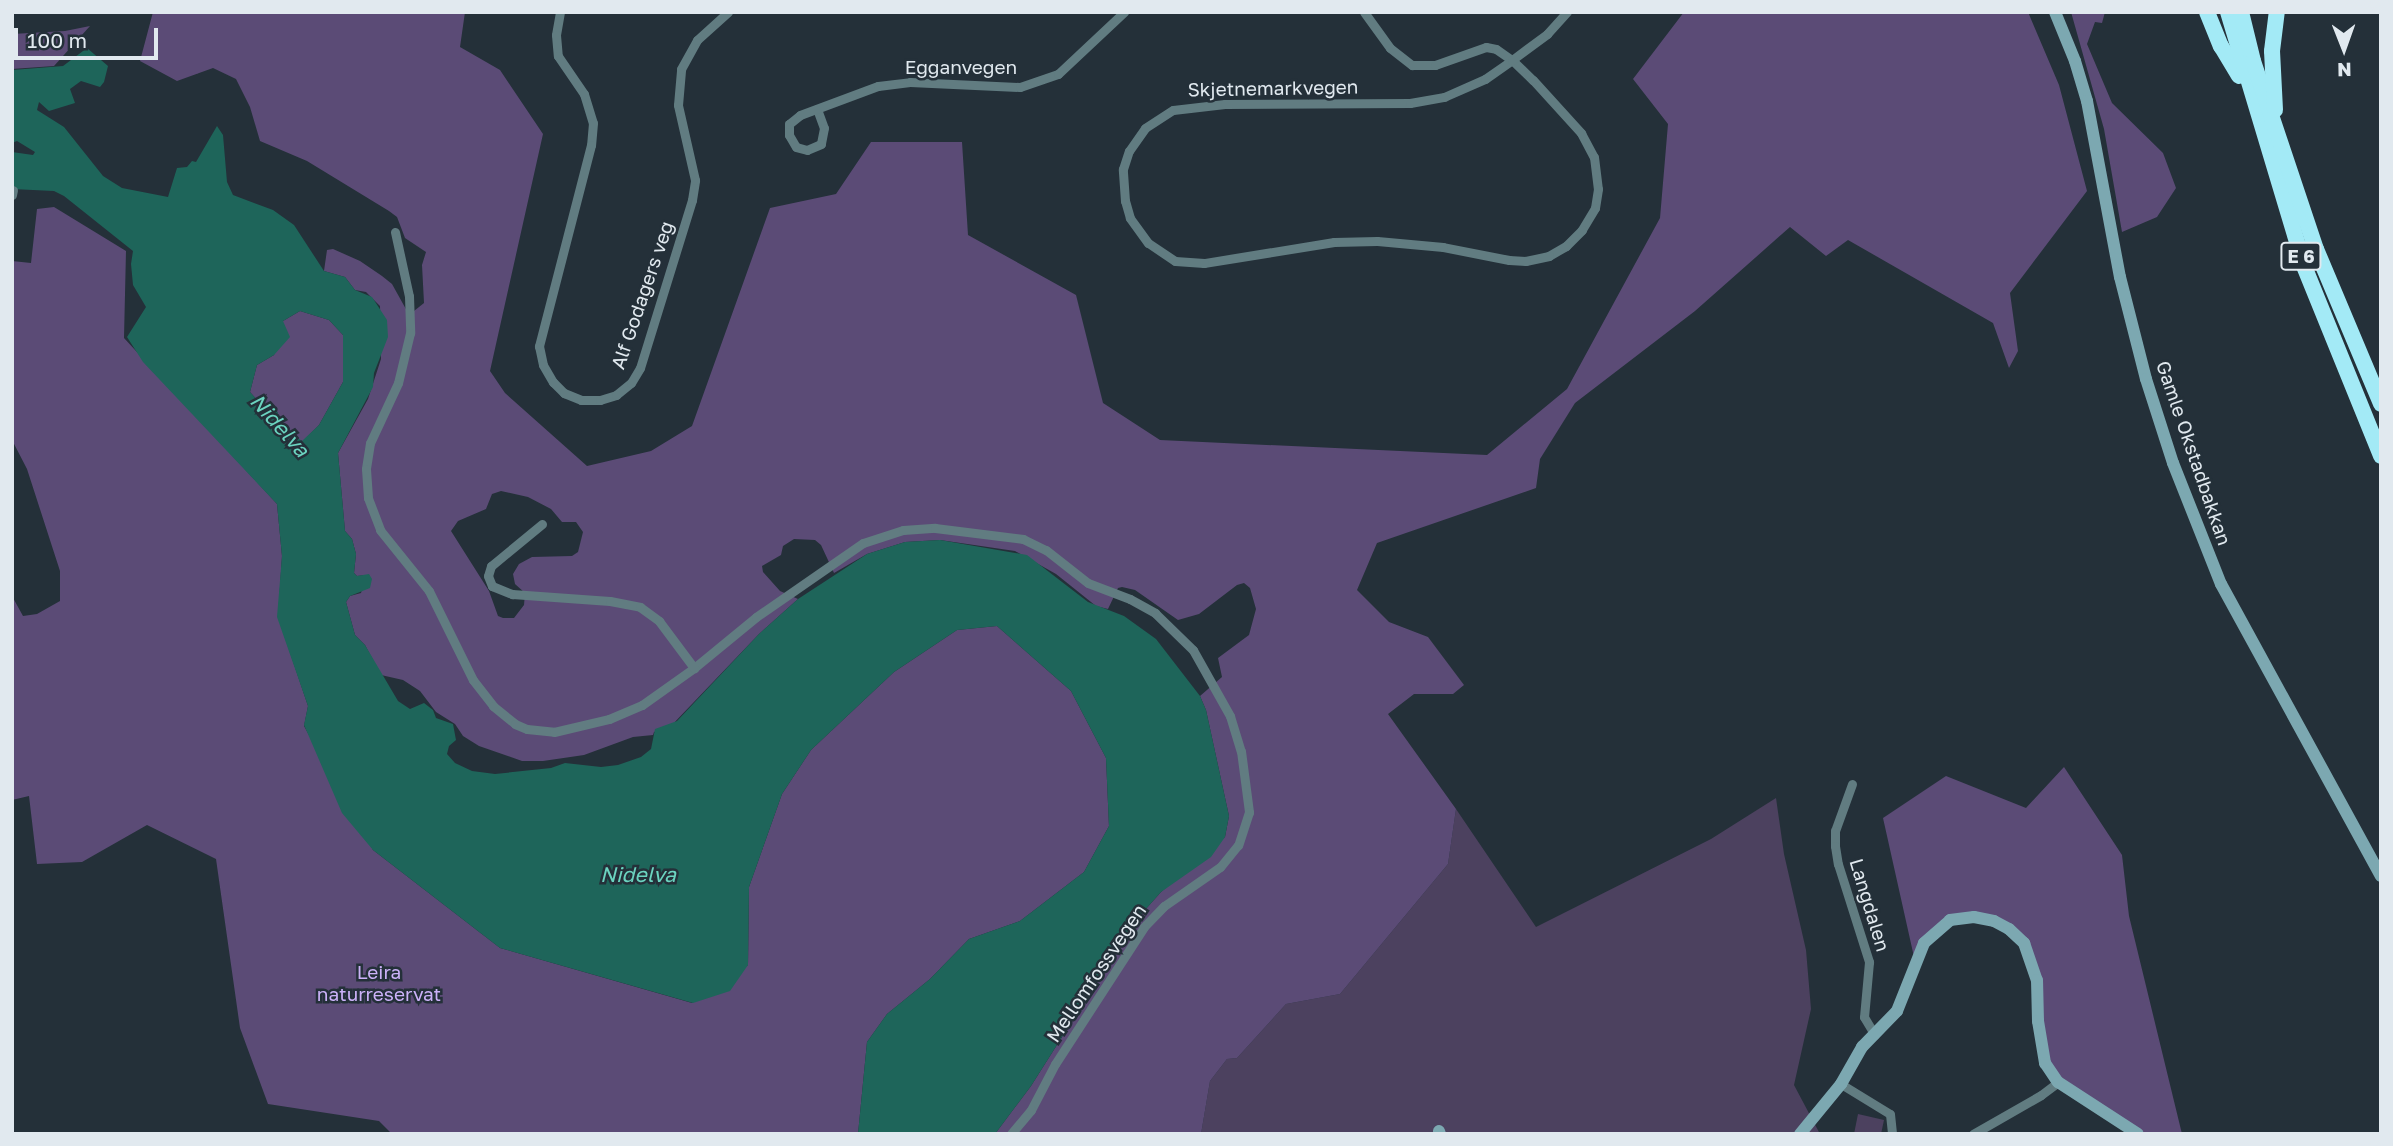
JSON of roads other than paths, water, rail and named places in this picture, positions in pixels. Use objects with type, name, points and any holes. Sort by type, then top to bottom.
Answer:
[{"type":"highway","name":"E 6","points":[[2207,12],[2221,46],[2250,93]]},
{"type":"highway","name":"E 6","points":[[2228,12],[2250,93],[2304,266],[2381,456]]},
{"type":"highway","name":"E 6","points":[[2241,12],[2253,61],[2316,249],[2381,404]]},
{"type":"highway","name":"E 6","points":[[2276,126],[2272,51],[2277,12]]},
{"type":"main road","name":"Gamle Okstadbakkan","points":[[2055,12],[2075,61],[2087,101],[2120,277],[2146,379],[2173,463],[2207,551],[2238,616],[2381,876]]},
{"type":"main road","points":[[1800,1134],[1840,1084],[1862,1047],[1897,1011],[1924,943],[1950,920],[1964,918],[1994,921],[2009,929],[2024,943],[2031,959],[2045,1063],[2058,1082],[2138,1134]]},
{"type":"street","name":"Alf Godagers veg","points":[[559,12],[556,35],[558,56],[584,94],[593,123],[591,145],[539,346],[542,365],[552,382],[564,393],[581,401],[600,400],[617,395],[631,383],[640,368],[692,200],[695,180],[678,105],[681,69],[697,40],[728,12]]},
{"type":"street","name":"Egganvegen","points":[[817,109],[824,128],[821,144],[807,150],[796,147],[789,135],[789,124],[800,114],[878,86],[910,82],[1020,87],[1058,74],[1124,12]]},
{"type":"street","points":[[1364,12],[1390,48],[1412,65],[1436,65],[1486,47],[1496,49],[1512,60]]},
{"type":"street","name":"Skjetnemarkvegen","points":[[1512,60],[1581,133],[1597,166],[1595,208],[1586,224],[1566,246],[1549,256],[1509,260],[1443,247],[1377,242],[1322,244],[1217,262],[1175,261],[1148,243],[1130,218],[1122,186],[1129,151],[1145,128],[1173,110],[1225,104],[1410,103],[1465,90],[1548,34],[1567,12]]},
{"type":"street","name":"Mellomfossvegen","points":[[395,232],[409,296],[411,333],[398,383],[370,443],[366,469],[368,498],[380,530],[429,591],[473,680],[493,706],[515,724],[527,729],[554,732],[626,712],[661,693],[756,617],[863,543],[903,530],[935,528],[1023,539],[1046,550],[1088,583],[1130,599],[1155,613],[1192,650],[1230,716],[1241,751],[1249,812],[1238,845],[1220,867],[1164,905],[1144,928],[1055,1064],[1031,1110],[1012,1134]]},
{"type":"street","points":[[542,524],[491,566],[488,576],[492,586],[512,594],[610,601],[639,607],[659,621],[694,668]]},
{"type":"street","name":"Langdalen","points":[[1852,784],[1838,820],[1835,846],[1870,962],[1864,1017],[1875,1035]]},
{"type":"street","points":[[1973,1134],[2041,1095],[2058,1082]]},
{"type":"street","points":[[1840,1084],[1890,1114],[1892,1134]]},
{"type":"water","name":"Nidelva","points":[[87,48],[108,66],[100,87],[81,81],[70,89],[75,103],[49,111],[39,102],[37,110],[64,127],[103,176],[122,188],[168,197],[177,168],[187,167],[192,161],[196,162],[217,126],[223,135],[227,182],[233,195],[273,210],[294,225],[324,271],[345,277],[355,290],[372,297],[387,320],[388,337],[374,373],[373,387],[338,453],[345,531],[352,539],[356,554],[354,573],[357,576],[369,574],[372,579],[370,588],[350,596],[346,602],[355,635],[365,645],[398,701],[410,709],[424,703],[433,710],[436,718],[453,724],[456,740],[449,746],[447,754],[455,763],[472,771],[495,774],[551,768],[565,763],[601,767],[618,765],[641,757],[651,749],[655,729],[677,721],[759,634],[798,599],[867,554],[905,542],[940,540],[1027,555],[1088,602],[1124,616],[1156,639],[1200,696],[1206,710],[1229,816],[1225,837],[1211,857],[1161,892],[1136,920],[1031,1086],[995,1134],[858,1134],[867,1042],[887,1014],[930,979],[969,939],[1020,921],[1084,872],[1109,826],[1106,758],[1071,691],[997,626],[957,630],[894,672],[811,750],[782,794],[749,887],[748,965],[730,991],[693,1003],[500,948],[373,850],[342,813],[304,725],[308,706],[277,617],[282,556],[277,504],[143,362],[127,337],[146,307],[133,285],[133,251],[64,196],[54,191],[12,189],[12,152],[33,155],[35,152],[17,141],[12,143],[12,70],[63,66]],"holes":[[[300,311],[329,320],[343,335],[343,382],[319,425],[302,441],[285,429],[275,407],[265,409],[250,392],[257,365],[274,355],[290,337],[283,321]]]},
{"type":"park label","name":"Leira naturreservat","points":[[379,983]]}]
